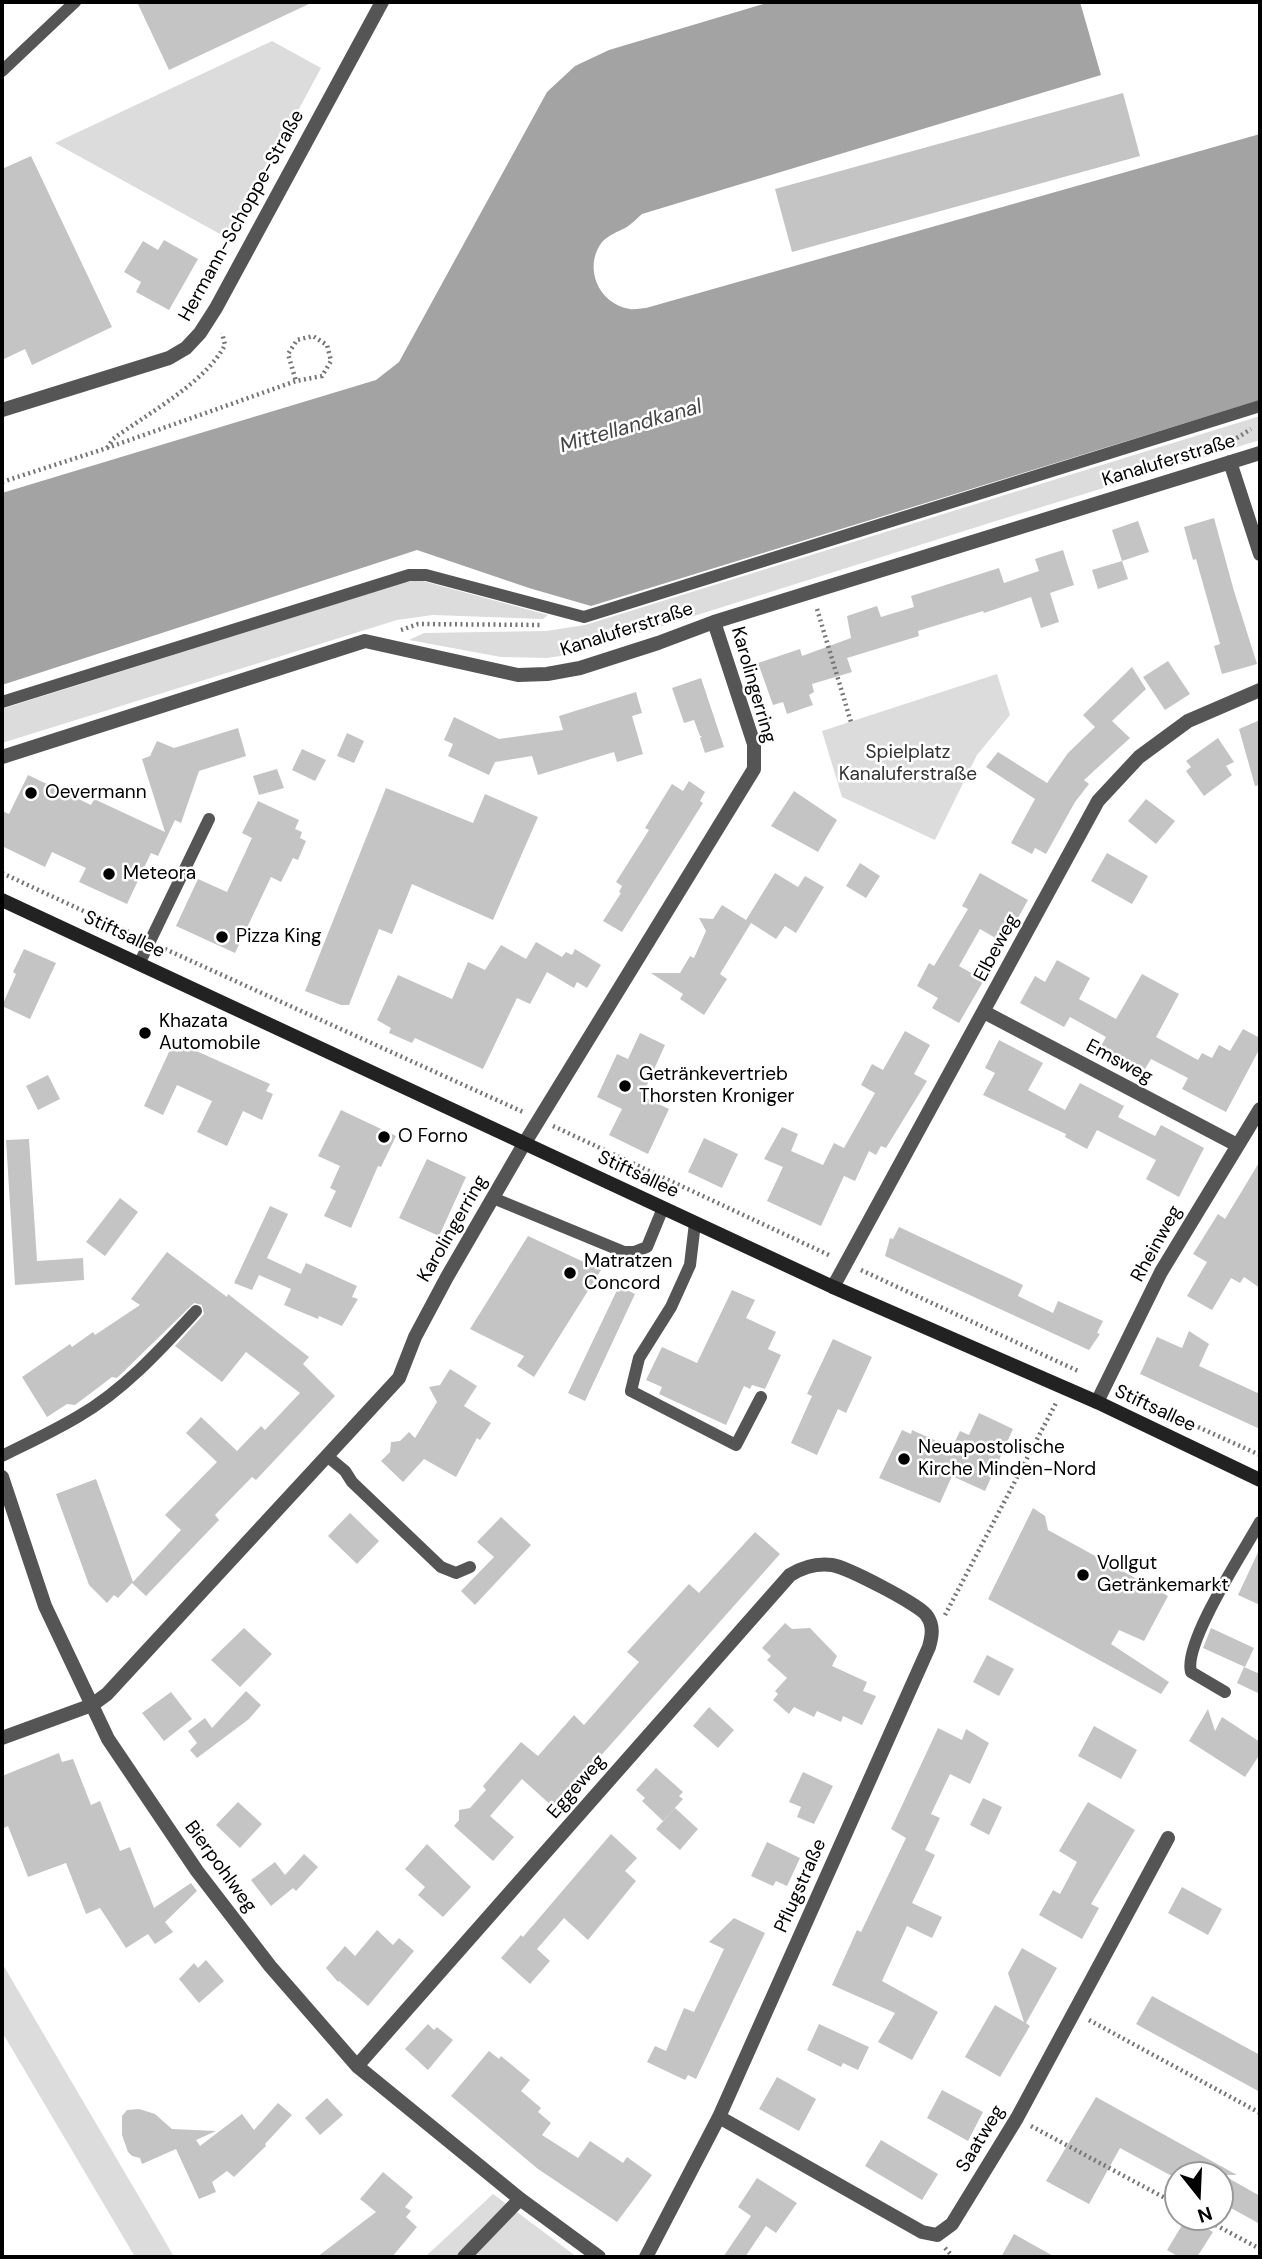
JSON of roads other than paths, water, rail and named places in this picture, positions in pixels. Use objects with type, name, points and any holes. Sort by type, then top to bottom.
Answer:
[{"type":"main road","name":"Stiftsallee","points":[[2,900],[833,1287],[1097,1402],[1259,1477]]},
{"type":"street","name":"Hermann-Schoppe-Straße","points":[[2,410],[169,358],[187,348],[216,308],[382,2]]},
{"type":"street","name":"Kanaluferstraße","points":[[2,757],[365,641],[518,675],[547,674],[580,668],[714,622],[1260,453]]},
{"type":"street","points":[[1230,462],[1260,554]]},
{"type":"street","name":"Karolingerring","points":[[2,1738],[92,1705],[107,1695],[399,1378],[415,1337],[524,1144],[754,769],[754,744],[714,622]]},
{"type":"street","name":"Elbeweg","points":[[833,1287],[1098,801],[1139,757],[1188,721],[1260,690]]},
{"type":"street","name":"Emsweg","points":[[984,1012],[1237,1145]]},
{"type":"street","name":"Rheinweg","points":[[1097,1402],[1161,1272],[1260,1109]]},
{"type":"street","name":"Bierpohlweg","points":[[2,1477],[46,1606],[108,1739],[197,1871],[270,1966],[357,2066],[520,2199],[599,2257]]},
{"type":"street","name":"Eggeweg","points":[[357,2066],[790,1575],[816,1565],[842,1567]]},
{"type":"street","name":"Pflugstraße","points":[[646,2257],[719,2117],[929,1647],[932,1627],[927,1614],[916,1605],[842,1567]]},
{"type":"street","name":"Saatweg","points":[[719,2117],[922,2232],[937,2235],[952,2224],[1017,2118],[1168,1838]]},
{"type":"street","points":[[464,2257],[520,2199]]},
{"type":"lane","points":[[2,71],[75,2]]},
{"type":"lane","points":[[2,702],[409,575],[426,575],[584,617],[1260,406]]},
{"type":"lane","points":[[140,962],[209,819]]},
{"type":"lane","points":[[493,1198],[624,1252],[634,1252],[647,1247],[663,1208]]},
{"type":"lane","points":[[695,1223],[690,1265],[671,1307],[639,1358],[631,1391],[736,1446],[761,1397]]},
{"type":"lane","points":[[2,1456],[81,1415],[161,1349],[196,1311]]},
{"type":"lane","points":[[327,1456],[441,1567],[456,1573],[470,1567]]},
{"type":"lane","points":[[1226,1692],[1191,1672],[1189,1663],[1199,1632],[1260,1522]]},
{"type":"water","name":"Mittellandkanal","points":[[770,2],[1080,2],[1101,75],[642,214],[602,242],[596,252],[594,273],[602,292],[609,300],[630,309],[646,308],[1260,134],[1260,400],[591,606],[417,550],[2,685],[2,493],[376,380],[399,362],[547,92],[575,66],[609,50]]},
{"type":"place","name":"Oevermann","points":[[31,793]]},
{"type":"place","name":"Meteora","points":[[109,874]]},
{"type":"place","name":"Pizza King","points":[[222,937]]},
{"type":"place","name":"Khazata Automobile","points":[[145,1033]]},
{"type":"place","name":"Getränkevertrieb Thorsten Kroniger","points":[[625,1086]]},
{"type":"place","name":"O Forno","points":[[384,1137]]},
{"type":"place","name":"Matratzen Concord","points":[[570,1273]]},
{"type":"place","name":"Neuapostolische Kirche Minden-Nord","points":[[904,1459]]},
{"type":"place","name":"Vollgut Getränkemarkt","points":[[1083,1575]]},
{"type":"park label","name":"Spielplatz Kanaluferstraße","points":[[908,764]]}]
